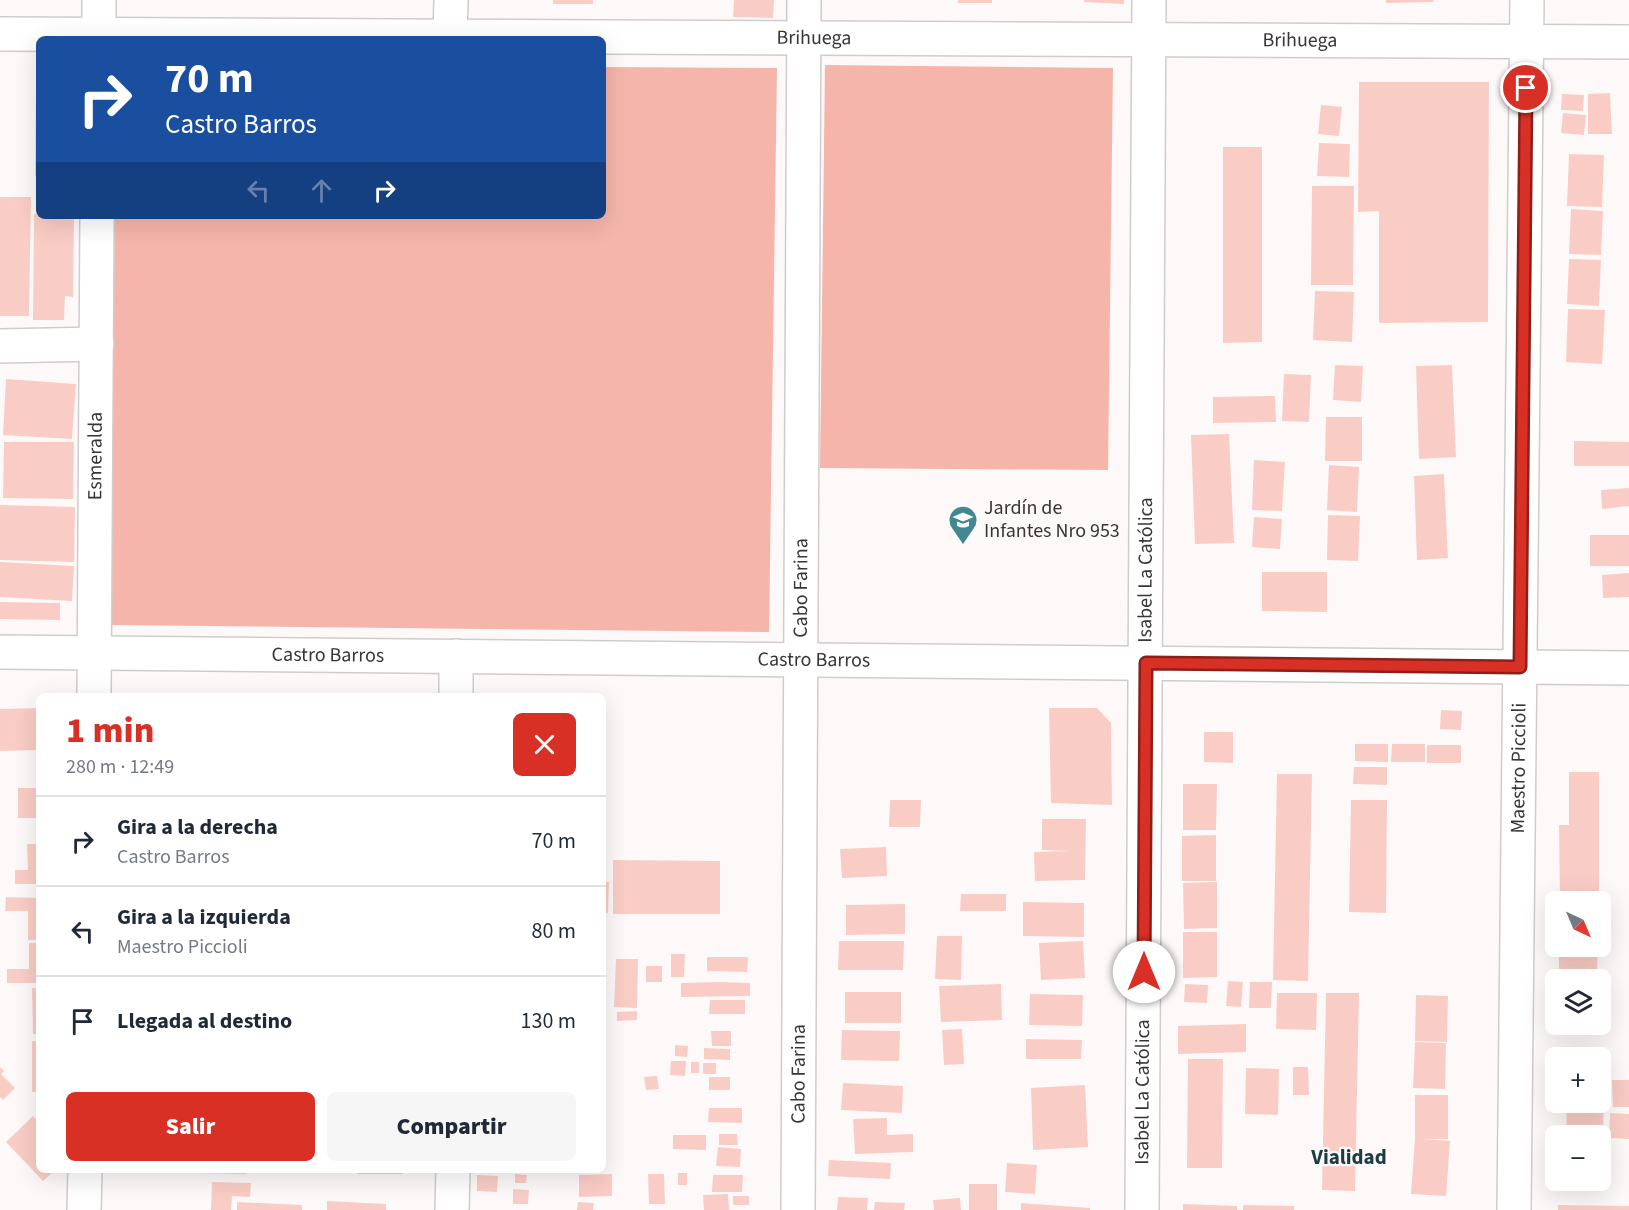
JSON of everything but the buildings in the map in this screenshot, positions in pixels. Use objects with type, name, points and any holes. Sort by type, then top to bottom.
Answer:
[{"type":"street","points":[[99,0],[99,36]]},
{"type":"street","points":[[450,36],[451,0]]},
{"type":"street","name":"Cabo Farina","points":[[798,1210],[804,0]]},
{"type":"street","name":"Isabel La Católica","points":[[1142,1210],[1149,0]]},
{"type":"street","name":"Maestro Piccioli","points":[[1514,1210],[1527,0]]},
{"type":"street","name":"Brihuega","points":[[0,34],[66,36]]},
{"type":"street","name":"Brihuega","points":[[606,37],[1629,42]]},
{"type":"street","name":"Esmeralda","points":[[94,693],[98,219]]},
{"type":"street","points":[[0,346],[97,344]]},
{"type":"street","name":"Castro Barros","points":[[0,652],[1629,668]]},
{"type":"street","points":[[456,656],[456,693]]},
{"type":"street","points":[[84,1210],[85,1173]]},
{"type":"street","points":[[452,1210],[453,1173]]},
{"type":"shaded area","points":[[825,65],[1113,68],[1108,470],[820,468]]},
{"type":"shaded area","points":[[606,67],[777,68],[769,632],[109,625],[115,219],[606,219]]},
{"type":"place","name":"Jardín de Infantes Nro 953","points":[[963,546]]},
{"type":"district","name":"Vialidad","points":[[1349,1157]]},
{"type":"route","points":[[1144,972],[1146,663],[1520,667],[1526,88]]}]
